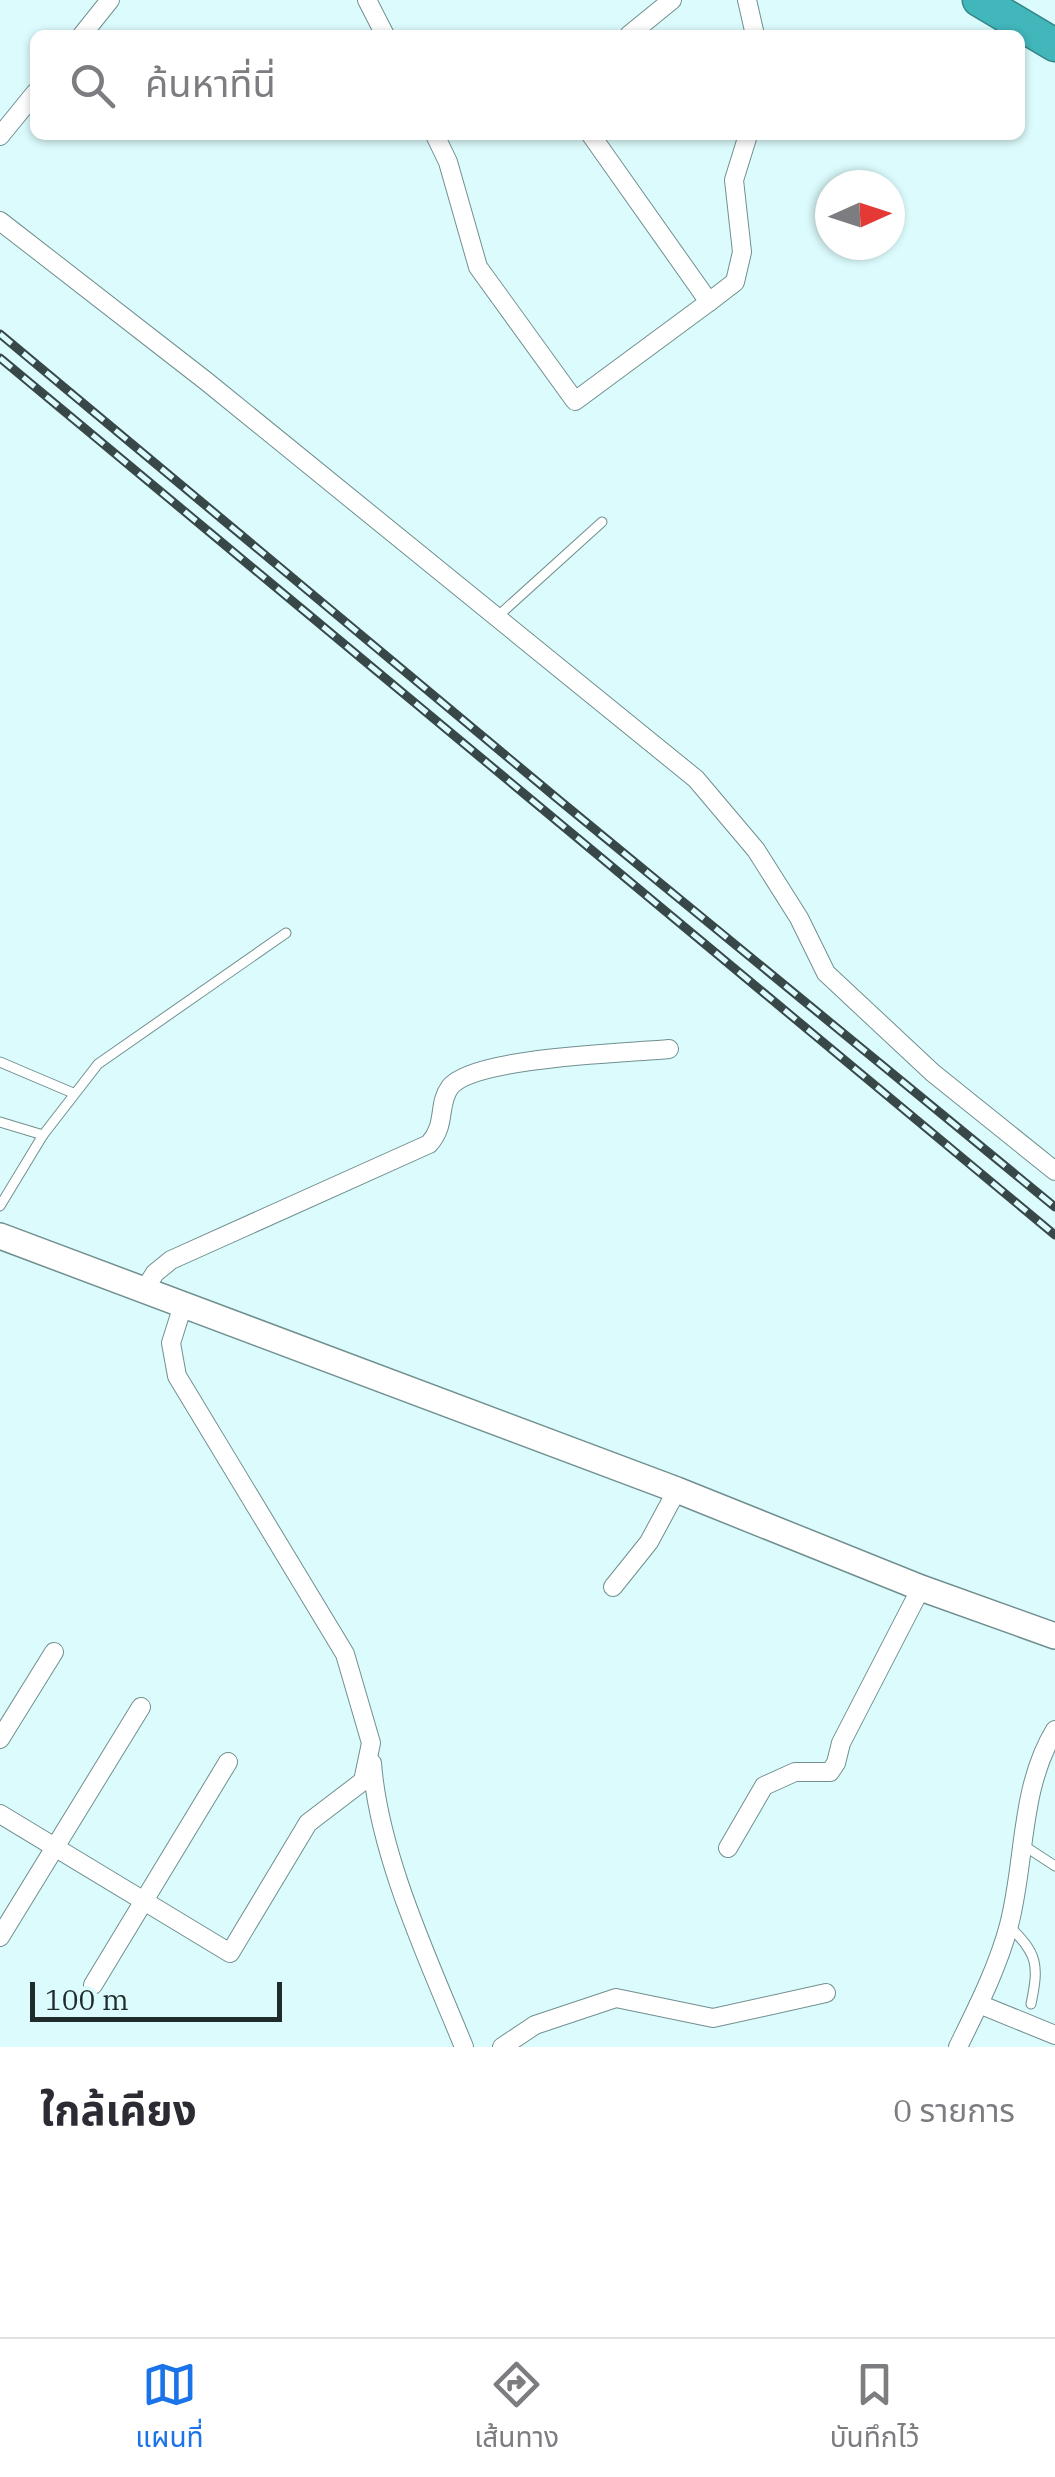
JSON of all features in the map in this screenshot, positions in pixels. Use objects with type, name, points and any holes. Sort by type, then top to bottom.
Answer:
[{"type":"highway","points":[[979,0],[1055,45]]},
{"type":"street","points":[[86,30],[110,0]]},
{"type":"street","points":[[367,0],[382,30]]},
{"type":"street","points":[[634,30],[672,0]]},
{"type":"street","points":[[748,0],[754,30]]},
{"type":"street","points":[[0,136],[30,99]]},
{"type":"street","points":[[437,140],[448,162],[478,266],[575,401],[736,282],[742,252],[734,180],[746,140]]},
{"type":"street","points":[[595,140],[709,302]]},
{"type":"street","points":[[0,222],[206,381],[696,779],[756,850],[826,973],[933,1073],[1055,1171]]},
{"type":"street","points":[[144,1290],[171,1260],[429,1144],[439,1133],[444,1098],[452,1084],[466,1077],[519,1062],[669,1049]]},
{"type":"street","points":[[0,1236],[1055,1636]]},
{"type":"street","points":[[183,1305],[171,1342],[177,1376],[345,1654],[371,1743],[374,1797],[410,1911],[464,2047]]},
{"type":"street","points":[[614,1587],[649,1542],[677,1490]]},
{"type":"street","points":[[728,1848],[764,1786],[795,1772],[830,1772],[922,1588]]},
{"type":"street","points":[[0,1739],[54,1652]]},
{"type":"street","points":[[0,1937],[141,1707]]},
{"type":"street","points":[[958,2047],[1009,1926],[1028,1796],[1043,1750],[1055,1730]]},
{"type":"street","points":[[0,1814],[230,1953],[308,1823],[363,1781],[371,1743]]},
{"type":"street","points":[[93,1985],[228,1762]]},
{"type":"street","points":[[502,2047],[535,2025],[616,1998],[712,2018],[826,1993]]},
{"type":"street","points":[[979,2004],[1048,2038]]},
{"type":"lane","points":[[498,616],[602,522]]},
{"type":"lane","points":[[0,1206],[43,1135],[98,1064],[286,934]]},
{"type":"lane","points":[[0,1062],[73,1093]]},
{"type":"lane","points":[[0,1122],[43,1135]]},
{"type":"lane","points":[[1023,1845],[1055,1866]]},
{"type":"lane","points":[[1009,1926],[1034,1954],[1036,1982],[1031,2004]]},
{"type":"railway","points":[[0,334],[1055,1207]]},
{"type":"railway","points":[[0,358],[1055,1235]]}]
